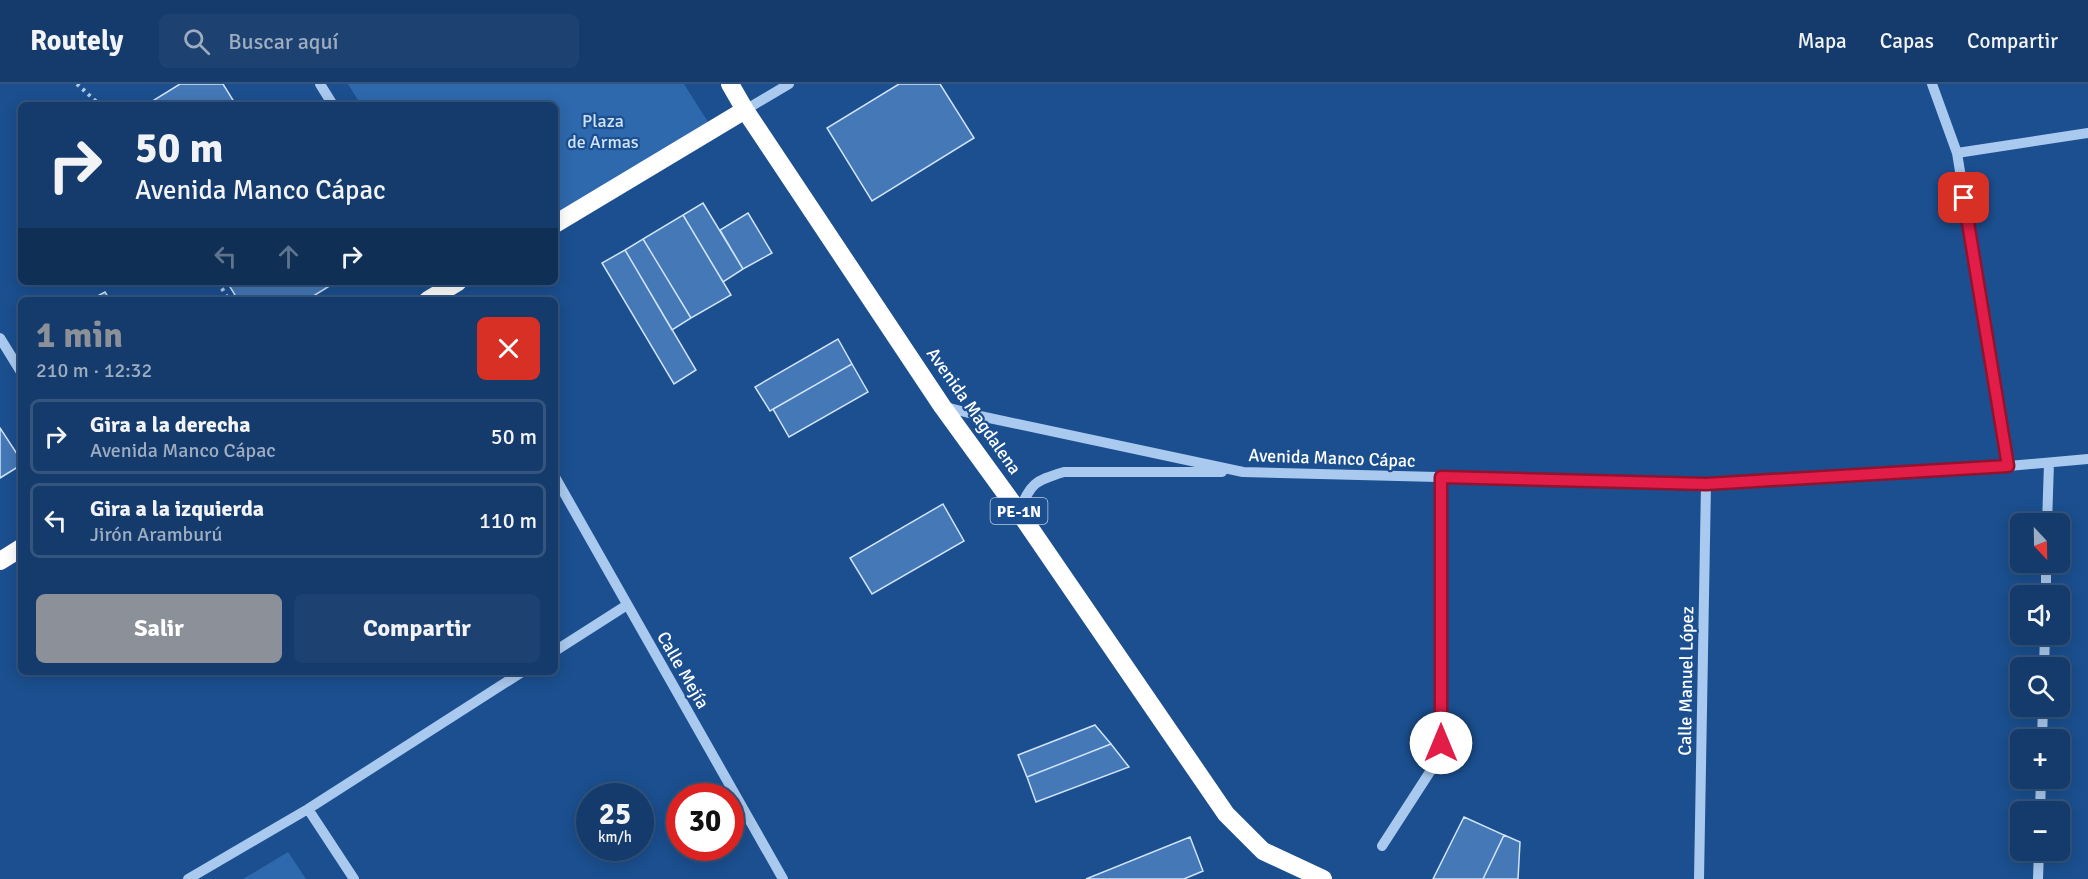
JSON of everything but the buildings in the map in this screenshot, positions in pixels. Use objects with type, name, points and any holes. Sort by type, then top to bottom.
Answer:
[{"type":"highway","name":"PE-1N","points":[[730,84],[745,110]]},
{"type":"highway","points":[[558,222],[745,110]]},
{"type":"highway","name":"Avenida Magdalena","points":[[745,110],[942,406],[1020,512],[1226,814],[1263,851],[1323,879]]},
{"type":"highway","points":[[434,297],[451,288]]},
{"type":"highway","points":[[0,561],[18,550]]},
{"type":"street","points":[[320,84],[331,102]]},
{"type":"street","points":[[745,110],[789,84]]},
{"type":"street","points":[[1932,84],[1957,153],[2008,466]]},
{"type":"street","points":[[1957,153],[2088,133]]},
{"type":"street","points":[[0,338],[18,367]]},
{"type":"street","name":"Avenida Manco Cápac","points":[[942,406],[1243,472],[1706,484],[2088,459]]},
{"type":"street","points":[[2048,513],[2049,463]]},
{"type":"street","points":[[1020,512],[1028,493],[1041,479],[1064,472],[1243,472]]},
{"type":"street","points":[[1382,846],[1435,764],[1441,743],[1441,477]]},
{"type":"street","name":"Calle Mejía","points":[[558,482],[783,879]]},
{"type":"street","name":"Calle Manuel López","points":[[1699,879],[1706,484]]},
{"type":"street","points":[[558,649],[627,605]]},
{"type":"street","points":[[188,879],[308,809],[517,675]]},
{"type":"street","points":[[308,809],[354,879]]},
{"type":"street","points":[[2038,879],[2039,861]]},
{"type":"path","points":[[77,84],[97,102]]},
{"type":"green space","name":"Plaza de Armas","points":[[348,84],[684,84],[708,122],[558,214],[558,102],[359,102]]},
{"type":"green space","points":[[288,852],[306,879],[243,879]]},
{"type":"route","points":[[1441,743],[1441,477],[1706,484],[2008,466],[1964,198]]}]
